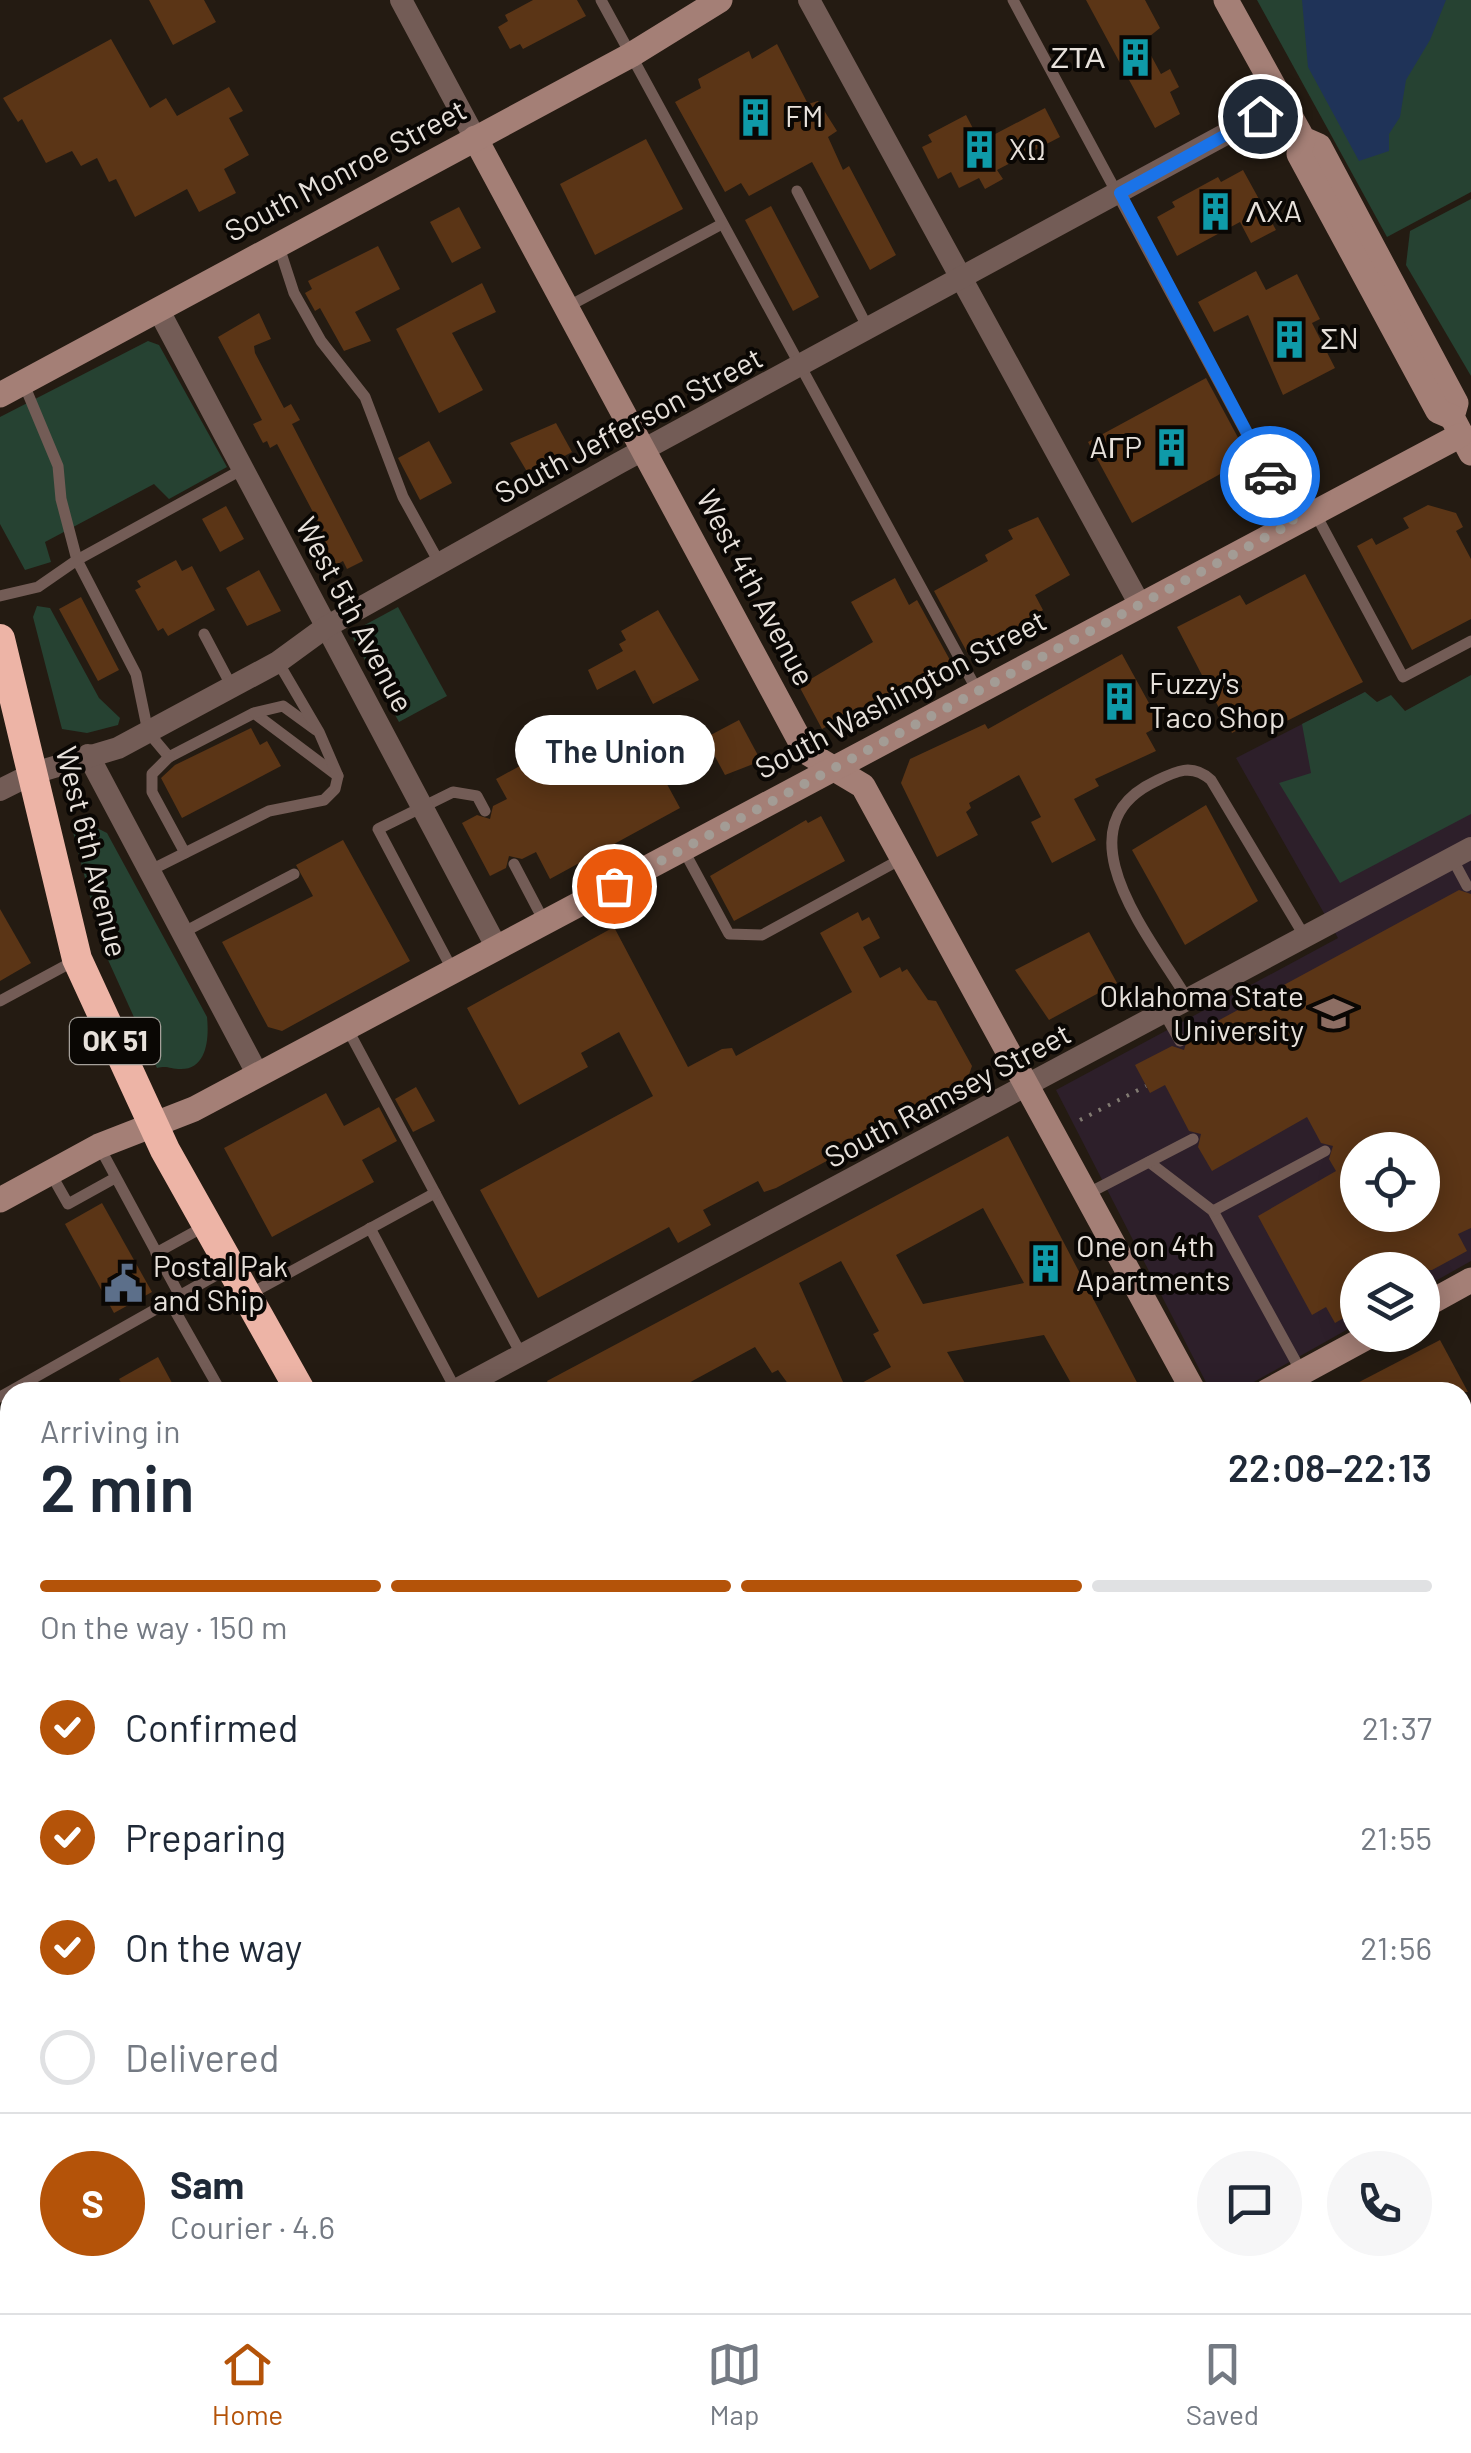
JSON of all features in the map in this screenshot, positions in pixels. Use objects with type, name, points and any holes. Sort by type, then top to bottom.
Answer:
[{"type":"highway","name":"West 6th Avenue","points":[[0,639],[34,773],[52,866],[78,959],[153,1123],[295,1382]]},
{"type":"street","name":"West 4th Avenue","points":[[401,0],[806,752],[863,786],[1188,1382]]},
{"type":"street","name":"South Monroe Street","points":[[12,389],[631,55],[720,0]]},
{"type":"street","points":[[809,0],[1138,603]]},
{"type":"street","points":[[1226,0],[1304,139],[1319,146],[1456,404],[1461,435]]},
{"type":"street","name":"South Jefferson Street","points":[[0,790],[34,773],[118,748],[148,732],[278,662],[326,627],[1283,104]]},
{"type":"street","name":"West 5th Avenue","points":[[158,309],[497,948]]},
{"type":"street","name":"South Washington Street","points":[[0,1200],[99,1146],[194,1109],[835,769],[1138,603],[1461,435]]},
{"type":"street","points":[[88,755],[258,1075]]},
{"type":"street","name":"South Ramsey Street","points":[[488,1382],[521,1354],[1461,853]]},
{"type":"street","points":[[1440,1296],[1471,1280]]},
{"type":"street","points":[[1285,1382],[1340,1352]]},
{"type":"lane","points":[[601,0],[978,692]]},
{"type":"lane","points":[[1013,0],[1304,517],[1403,677],[1471,641]]},
{"type":"lane","points":[[797,191],[869,330]]},
{"type":"lane","points":[[567,307],[722,224]]},
{"type":"lane","points":[[278,244],[294,293],[320,340],[364,397],[404,497],[440,564]]},
{"type":"lane","points":[[12,389],[58,466],[60,499],[76,560],[136,674],[148,732],[169,757]]},
{"type":"lane","points":[[0,596],[38,587],[76,560],[242,469]]},
{"type":"lane","points":[[204,634],[232,687]]},
{"type":"lane","points":[[151,870],[268,811],[324,800],[335,789],[338,776],[320,732],[278,662]]},
{"type":"lane","points":[[185,853],[152,792],[152,774],[169,757],[254,713],[284,706],[320,732]]},
{"type":"lane","points":[[254,713],[338,776]]},
{"type":"lane","points":[[1188,1000],[1112,866],[1112,824],[1120,804],[1142,787],[1188,768],[1201,771],[1211,780],[1305,938]]},
{"type":"lane","points":[[453,972],[378,829],[422,806],[465,791],[477,796],[485,810]]},
{"type":"lane","points":[[683,850],[729,934],[762,935],[903,858]]},
{"type":"lane","points":[[1461,853],[1467,886]]},
{"type":"lane","points":[[514,864],[545,922]]},
{"type":"lane","points":[[184,932],[294,874]]},
{"type":"lane","points":[[0,1000],[78,959]]},
{"type":"lane","points":[[1164,1013],[1180,1041]]},
{"type":"lane","points":[[347,1028],[521,1354]]},
{"type":"lane","points":[[1085,1195],[1193,1139]]},
{"type":"lane","points":[[99,1146],[156,1253],[215,1382]]},
{"type":"lane","points":[[1213,1211],[1325,1151]]},
{"type":"lane","points":[[1149,1162],[1213,1211],[1302,1373]]},
{"type":"lane","points":[[50,1174],[68,1204],[115,1178]]},
{"type":"lane","points":[[246,1296],[435,1193]]},
{"type":"lane","points":[[156,1253],[207,1224]]},
{"type":"lane","points":[[370,1228],[449,1382]]},
{"type":"lane","points":[[27,1382],[230,1268]]},
{"type":"path","points":[[227,220],[234,232]]},
{"type":"path","points":[[1080,1120],[1146,1086]]},
{"type":"shaded area","name":"Oklahoma State University","points":[[1471,682],[1471,1261],[1440,1278],[1440,1252],[1340,1252],[1340,1334],[1254,1382],[1206,1382],[1056,1090],[1338,938],[1236,758],[1365,692],[1386,727]]},
{"type":"green space","points":[[1257,0],[1471,0],[1471,192],[1387,237]]},
{"type":"green space","points":[[1471,199],[1471,376],[1406,265],[1410,231]]},
{"type":"green space","points":[[148,341],[159,345],[227,467],[169,499],[154,484],[45,542],[51,562],[25,570],[0,524],[0,417]]},
{"type":"green space","points":[[37,606],[50,608],[99,698],[120,718],[118,725],[87,733],[62,729],[33,617]]},
{"type":"green space","points":[[398,607],[447,696],[399,722],[350,633]]},
{"type":"green space","points":[[1471,675],[1471,814],[1340,883],[1279,783],[1311,773],[1302,724],[1365,692],[1377,702],[1391,695],[1405,711]]},
{"type":"green space","points":[[89,824],[107,833],[207,1017],[205,1050],[190,1068],[157,1068],[104,951],[72,828]]},
{"type":"water","points":[[1302,0],[1446,0],[1430,40],[1406,80],[1400,117],[1389,134],[1389,151],[1359,161],[1308,67]]},
{"type":"building","points":[[149,0],[204,0],[216,22],[173,45]]},
{"type":"building","points":[[533,0],[577,0],[586,16],[523,49],[520,44],[510,49],[498,27],[508,21],[505,15]]},
{"type":"building","name":"ΖΤΑ","points":[[1086,0],[1145,0],[1160,28],[1150,36],[1147,48],[1161,74],[1170,69],[1179,87],[1170,92],[1180,114],[1155,128]]},
{"type":"building","points":[[111,39],[150,108],[166,98],[177,116],[229,87],[243,111],[229,118],[249,155],[224,169],[236,193],[199,212],[187,189],[135,217],[116,179],[109,182],[97,158],[81,166],[72,151],[46,163],[22,119],[18,122],[3,98]]},
{"type":"building","name":"FM","points":[[777,44],[808,104],[818,101],[837,131],[828,137],[843,170],[849,166],[896,255],[870,270],[812,162],[749,196],[741,183],[725,192],[675,102],[701,88],[698,79],[749,51],[752,59]]},
{"type":"building","name":"XΩ","points":[[1045,108],[1060,137],[997,170],[1003,179],[985,189],[979,178],[959,188],[951,172],[938,179],[922,147],[932,142],[928,135],[966,115],[980,142]]},
{"type":"building","points":[[646,139],[683,209],[595,255],[560,184]]},
{"type":"building","name":"ΛXA","points":[[1243,170],[1276,230],[1251,243],[1240,222],[1177,256],[1157,217],[1175,207],[1172,202],[1218,177],[1221,182]]},
{"type":"building","points":[[771,206],[819,297],[793,311],[745,220]]},
{"type":"building","points":[[459,207],[481,248],[452,263],[430,222]]},
{"type":"building","points":[[378,246],[400,289],[355,312],[371,341],[344,351],[320,308],[315,311],[305,293],[312,289],[308,281]]},
{"type":"building","name":"ΣN","points":[[1256,271],[1266,290],[1297,274],[1320,319],[1312,323],[1335,368],[1283,395],[1248,315],[1214,332],[1198,302]]},
{"type":"building","points":[[482,283],[496,312],[452,333],[483,390],[439,413],[396,329]]},
{"type":"building","points":[[259,313],[271,339],[254,346],[255,353],[284,408],[291,404],[300,420],[292,424],[363,561],[347,569],[343,561],[331,568],[314,535],[323,531],[277,444],[270,448],[267,441],[263,443],[253,424],[262,420],[218,337]]},
{"type":"building","name":"AΓP","points":[[1206,378],[1249,458],[1132,523],[1088,442]]},
{"type":"building","points":[[556,423],[572,452],[529,475],[510,443]]},
{"type":"building","points":[[429,441],[452,483],[420,500],[398,458]]},
{"type":"building","points":[[1428,505],[1456,513],[1463,527],[1456,531],[1471,559],[1471,619],[1412,650],[1357,546],[1372,538],[1376,545],[1409,528],[1403,518]]},
{"type":"building","points":[[226,506],[244,539],[220,552],[202,519]]},
{"type":"building","points":[[1038,517],[1070,575],[1035,595],[1043,610],[1031,620],[968,654],[934,591],[988,561],[985,555],[1013,539],[1008,530]]},
{"type":"building","points":[[176,560],[182,571],[192,566],[215,610],[168,636],[163,628],[158,631],[135,590],[141,587],[137,581]]},
{"type":"building","points":[[259,570],[281,611],[247,626],[226,588]]},
{"type":"building","points":[[1305,574],[1363,682],[1279,725],[1272,712],[1232,733],[1177,627],[1240,595],[1246,605]]},
{"type":"building","points":[[895,578],[909,605],[917,600],[951,662],[946,665],[949,670],[891,700],[888,694],[822,729],[799,686],[873,642],[851,602]]},
{"type":"building","points":[[81,597],[119,670],[98,681],[59,609]]},
{"type":"building","points":[[658,610],[699,680],[653,704],[635,670],[597,690],[588,670],[623,651],[619,644],[626,640],[621,631]]},
{"type":"building","points":[[1122,654],[1161,725],[1146,733],[1156,751],[1095,779],[1099,786],[1074,799],[1096,840],[1052,863],[1031,822],[1041,817],[1019,775],[969,803],[971,808],[966,812],[978,835],[937,857],[901,783],[910,759],[985,724],[988,729]]},
{"type":"building","points":[[739,720],[761,761],[725,775],[705,738]]},
{"type":"building","points":[[251,728],[260,745],[267,741],[281,766],[182,818],[161,778],[175,765]]},
{"type":"building","points":[[571,731],[598,780],[650,753],[680,808],[550,879],[536,852],[522,859],[509,856],[506,868],[490,876],[462,823],[477,815],[490,819],[493,806],[507,799],[496,779],[540,755],[537,749]]},
{"type":"building","points":[[1206,805],[1258,901],[1185,945],[1132,850]]},
{"type":"building","points":[[821,816],[845,861],[734,921],[710,876],[806,820],[808,823]]},
{"type":"building","points":[[343,840],[410,961],[282,1031],[268,1027],[222,942],[313,896],[296,865]]},
{"type":"building","points":[[1459,890],[1471,894],[1471,1228],[1458,1234],[1467,1251],[1440,1266],[1440,1252],[1340,1252],[1340,1320],[1335,1323],[1326,1307],[1312,1315],[1258,1216],[1336,1171],[1329,1159],[1333,1146],[1321,1143],[1307,1117],[1212,1171],[1198,1147],[1201,1134],[1189,1131],[1165,1085],[1150,1093],[1135,1065],[1172,1046],[1184,1050],[1188,1037]]},
{"type":"building","points":[[0,909],[31,963],[0,981]]},
{"type":"building","points":[[858,912],[862,921],[869,917],[880,938],[863,947],[880,978],[900,967],[902,972],[907,969],[928,1000],[936,1001],[972,1066],[964,1089],[880,1126],[883,1131],[776,1188],[764,1192],[758,1181],[703,1210],[711,1225],[678,1243],[669,1227],[538,1298],[480,1190],[653,1096],[619,1032],[581,1053],[588,1067],[519,1105],[467,1008],[614,927],[688,1067],[722,1049],[732,1048],[736,1056],[852,992],[820,933]]},
{"type":"building","points":[[1089,932],[1117,983],[1049,1020],[1015,970]]},
{"type":"building","points":[[416,1087],[435,1121],[413,1132],[395,1099]]},
{"type":"building","points":[[326,1093],[344,1126],[379,1107],[397,1141],[362,1160],[374,1182],[272,1237],[224,1148]]},
{"type":"building","name":"One on 4th Apartments","points":[[1008,1136],[1137,1382],[1070,1382],[1044,1335],[947,1352],[964,1382],[864,1382],[891,1367],[873,1334],[879,1331],[841,1261],[799,1283],[843,1382],[787,1382],[778,1370],[772,1373],[755,1347],[690,1382],[548,1382]],"holes":[[[983,1208],[1024,1283],[923,1304],[896,1255]]]},
{"type":"building","points":[[102,1203],[152,1292],[114,1313],[65,1224]]},
{"type":"building","points":[[1440,1340],[1463,1382],[1359,1382],[1417,1352],[1440,1352]]},
{"type":"building","points":[[158,1357],[172,1382],[121,1382],[119,1379]]},
{"type":"way so far","points":[[614,886],[1294,522],[1270,476]]},
{"type":"place","name":"ΖΤΑ","points":[[1135,58]]},
{"type":"place","name":"FM","points":[[755,117]]},
{"type":"place","name":"XΩ","points":[[979,150]]},
{"type":"place","name":"ΛXA","points":[[1216,212]]},
{"type":"place","name":"ΣN","points":[[1290,339]]},
{"type":"place","name":"AΓP","points":[[1172,448]]},
{"type":"place","name":"Fuzzy's Taco Shop","points":[[1119,701]]},
{"type":"place","name":"The Union","points":[[614,886]]},
{"type":"place","name":"Oklahoma State University","points":[[1334,1014]]},
{"type":"place","name":"One on 4th Apartments","points":[[1046,1264]]},
{"type":"place","name":"Postal Pak and Ship","points":[[123,1284]]},
{"type":"route","points":[[1260,116],[1120,193],[1270,476]]}]
